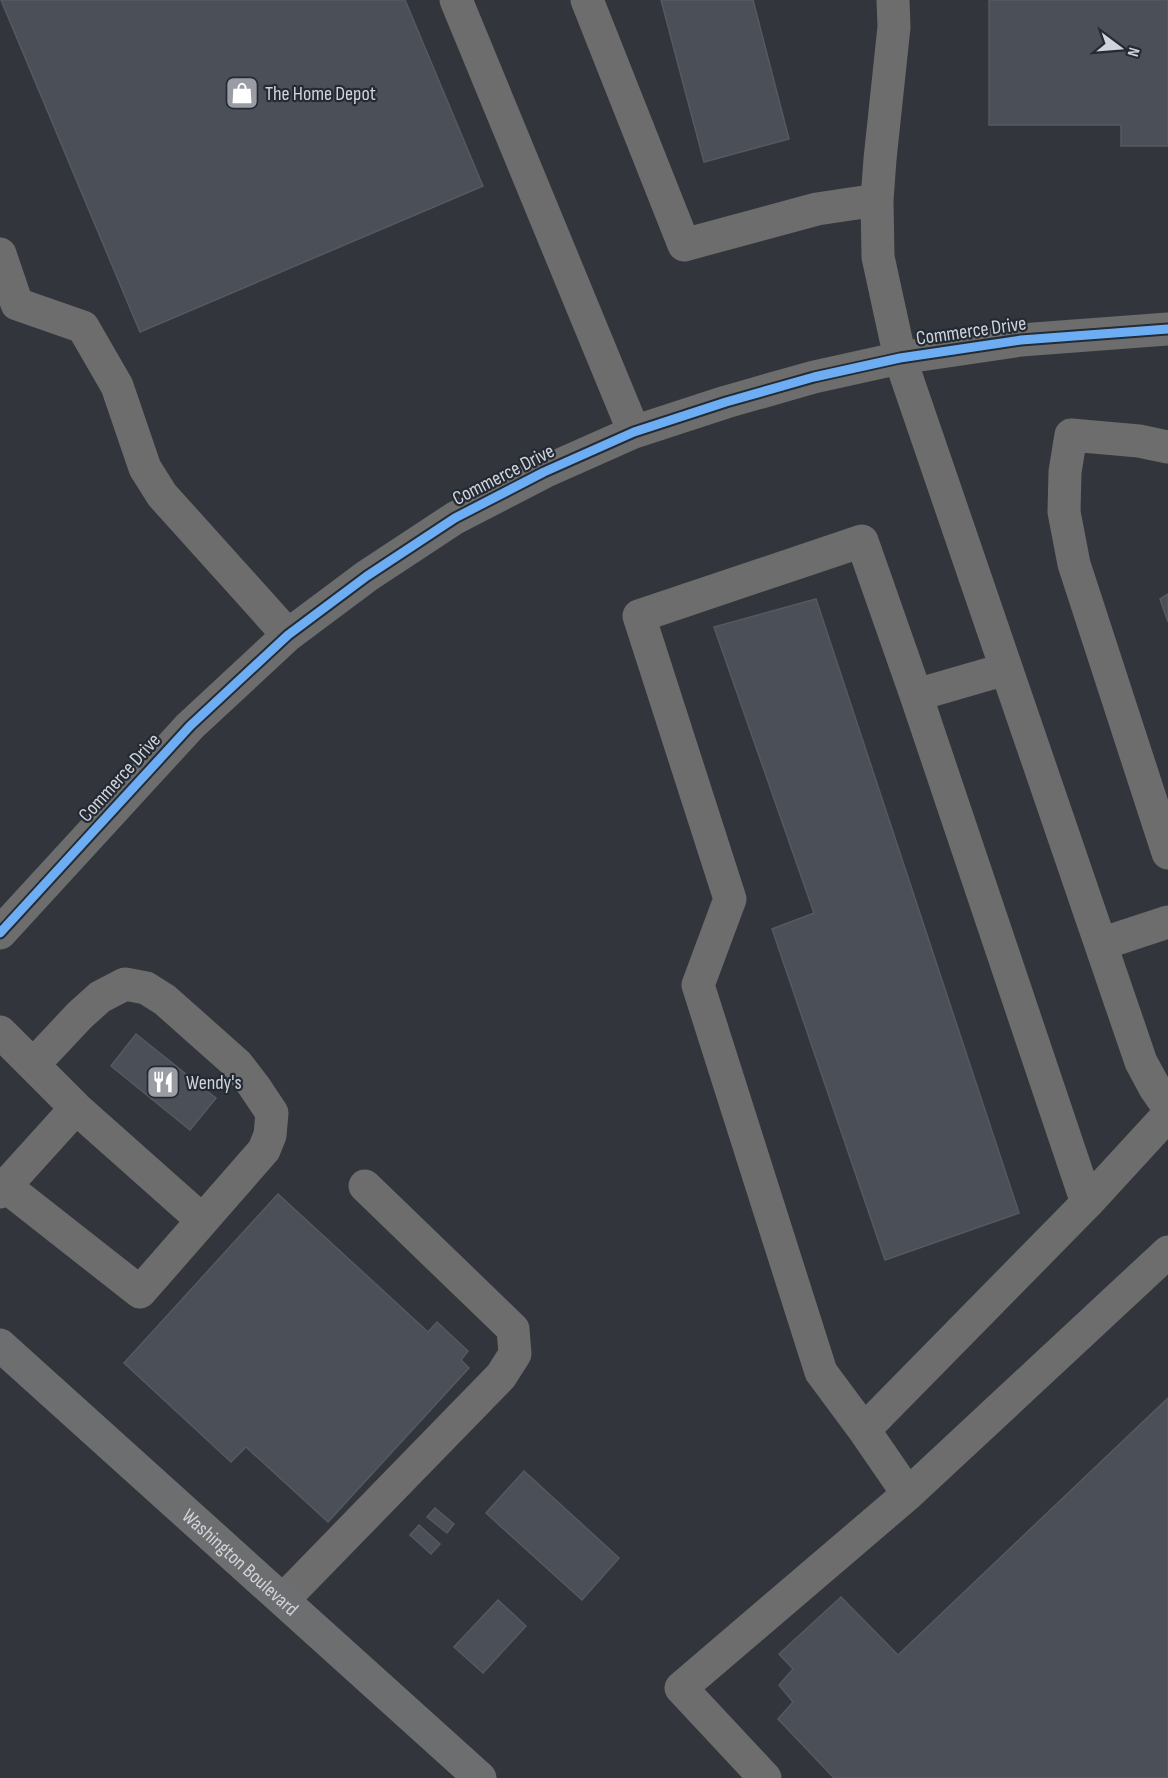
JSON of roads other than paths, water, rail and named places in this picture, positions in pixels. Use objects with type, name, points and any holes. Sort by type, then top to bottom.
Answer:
[{"type":"main road","name":"Washington Boulevard","points":[[0,1345],[480,1778]]},
{"type":"street","points":[[456,0],[634,432]]},
{"type":"street","points":[[588,0],[684,244],[817,209],[877,200]]},
{"type":"street","points":[[893,0],[894,27],[879,159],[878,257],[900,358],[1141,1062],[1168,1107]]},
{"type":"street","points":[[0,254],[17,304],[82,327],[117,386],[145,468],[162,495],[288,635]]},
{"type":"street","name":"Commerce Drive","points":[[0,933],[190,726],[288,635],[367,576],[455,518],[544,472],[634,432],[726,402],[814,377],[900,358],[1021,340],[1168,329]]},
{"type":"street","points":[[1168,447],[1138,441],[1071,435],[1065,472],[1064,512],[1074,564],[1168,853]]},
{"type":"street","points":[[909,1494],[821,1372],[698,986],[730,899],[639,616],[862,541],[1087,1203]]},
{"type":"street","points":[[916,695],[1006,669]]},
{"type":"street","points":[[1101,944],[1168,922]]},
{"type":"street","points":[[33,1065],[100,998],[125,984],[146,988],[165,1000],[237,1064],[255,1086],[272,1113],[270,1135],[264,1150],[140,1292],[3,1189],[76,1108]]},
{"type":"street","points":[[0,1032],[76,1108],[202,1220]]},
{"type":"street","points":[[864,1430],[1087,1203],[1168,1115]]},
{"type":"street","points":[[283,1600],[501,1376],[515,1354],[513,1329],[364,1186]]},
{"type":"street","points":[[765,1778],[681,1688],[909,1494],[1168,1252]]},
{"type":"place","name":"The Home Depot","points":[[242,93]]},
{"type":"place","name":"Wendy's","points":[[163,1082]]}]
